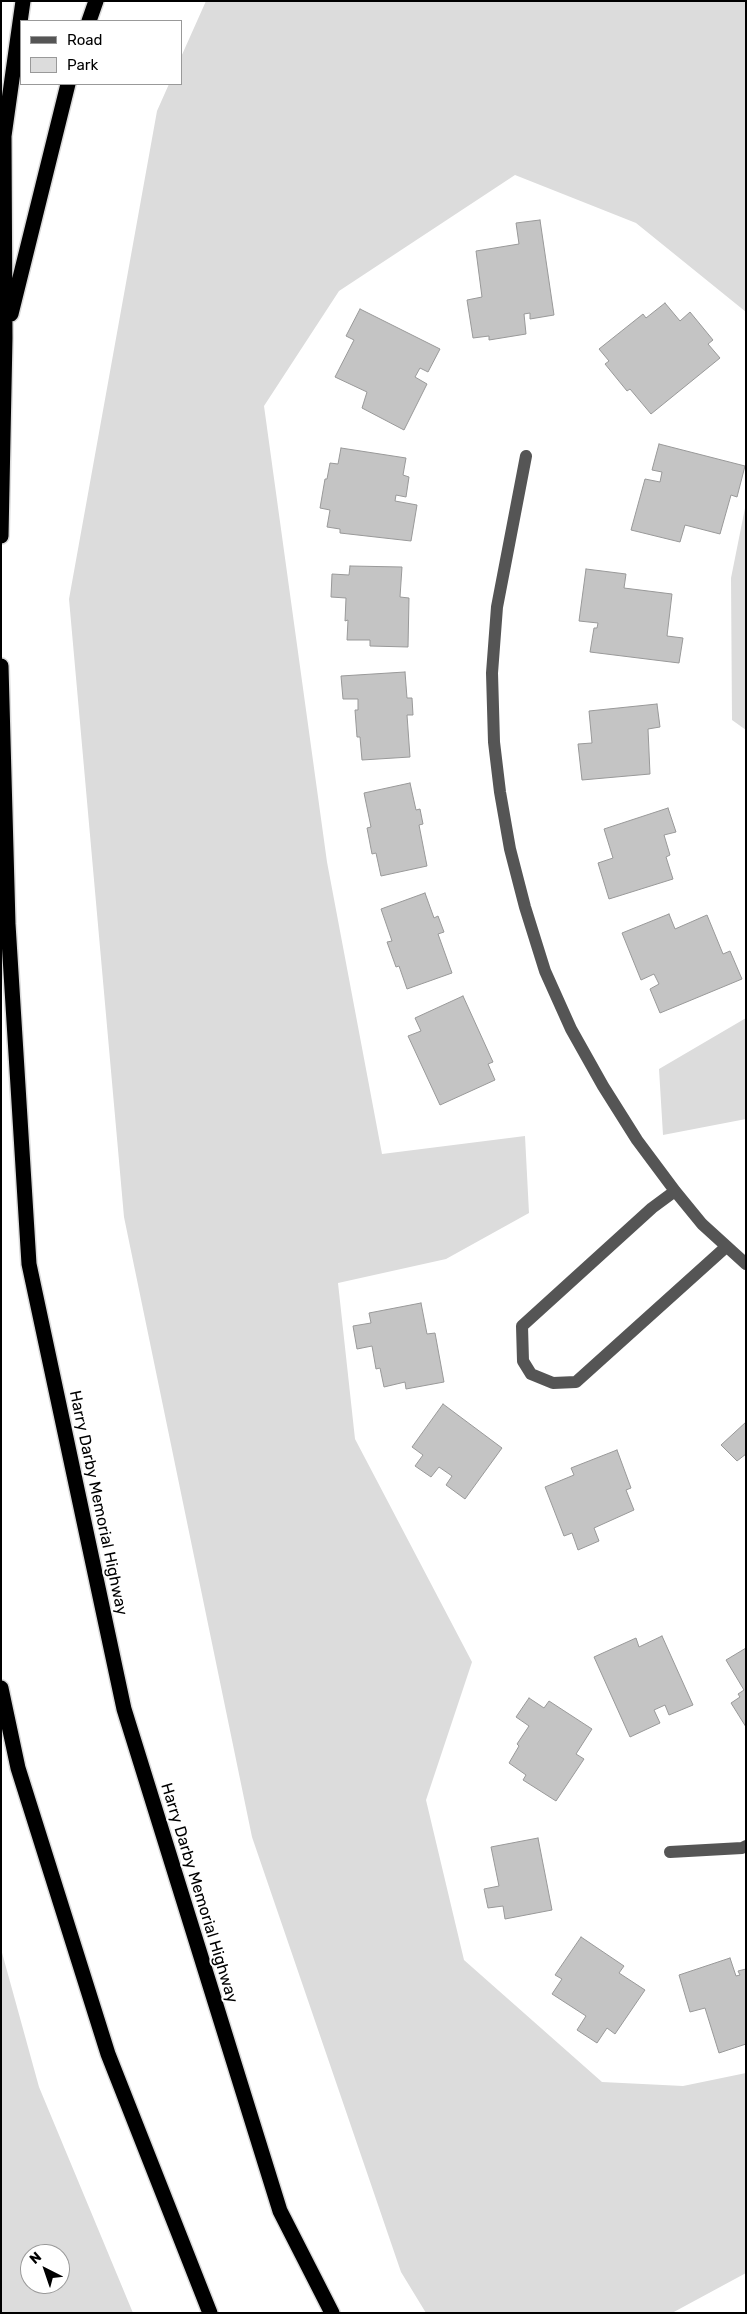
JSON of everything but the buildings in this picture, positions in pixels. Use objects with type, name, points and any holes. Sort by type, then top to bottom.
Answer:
[{"type":"highway","points":[[20,20],[23,1]]},
{"type":"highway","points":[[89,20],[96,1]]},
{"type":"highway","points":[[1,536],[6,338],[4,136],[20,22]]},
{"type":"highway","points":[[6,338],[68,85]]},
{"type":"highway","name":"Harry Darby Memorial Highway","points":[[1,666],[8,924],[29,1264],[124,1709],[280,2212],[332,2313]]},
{"type":"highway","points":[[1,1688],[18,1768],[108,2054],[210,2313]]},
{"type":"street","points":[[526,456],[496,607],[492,673],[494,742],[500,792],[510,849],[525,907],[546,971],[571,1029],[637,1140],[702,1224],[746,1264]]},
{"type":"street","points":[[675,1191],[652,1208],[522,1326],[523,1361],[531,1374],[553,1383],[576,1382],[726,1247]]},
{"type":"street","points":[[670,1852],[742,1848],[746,1846]]},
{"type":"green space","points":[[206,1],[746,1],[746,312],[636,223],[515,175],[339,291],[264,406],[327,862],[382,1154],[525,1136],[529,1213],[446,1259],[338,1283],[355,1439],[472,1662],[426,1800],[464,1960],[602,2082],[683,2086],[746,2073],[746,2273],[672,2313],[426,2313],[401,2272],[252,1837],[124,1217],[69,599],[157,111],[169,85],[182,85],[182,55]]},
{"type":"green space","points":[[746,503],[746,730],[732,720],[731,578]]},
{"type":"green space","points":[[746,1018],[746,1119],[663,1135],[659,1069]]},
{"type":"green space","points":[[1,1949],[39,2087],[133,2313],[1,2313]]}]
